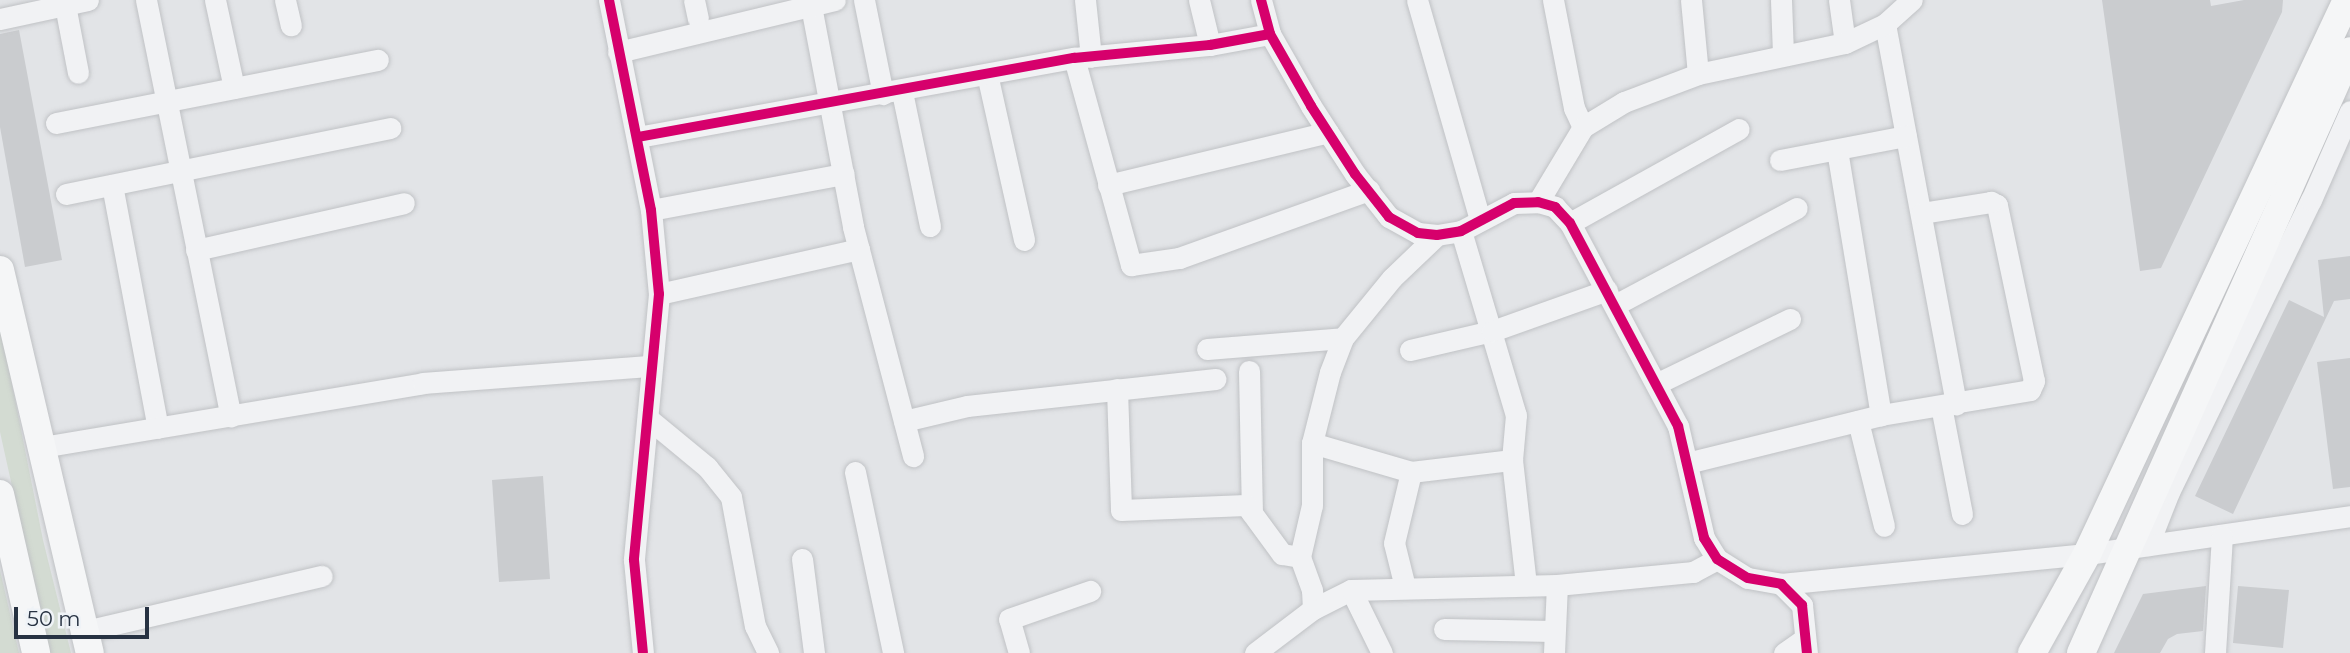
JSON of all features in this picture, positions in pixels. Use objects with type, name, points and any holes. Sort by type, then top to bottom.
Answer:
[{"type":"main road","points":[[2032,653],[2087,554],[2347,0]]},
{"type":"main road","points":[[2081,653],[2139,546],[2350,51]]},
{"type":"main road","points":[[0,270],[88,642]]},
{"type":"main road","points":[[0,494],[36,653]]},
{"type":"street","points":[[0,19],[64,2],[88,0]]},
{"type":"street","points":[[146,0],[231,416]]},
{"type":"street","points":[[215,0],[234,89]]},
{"type":"street","points":[[285,0],[290,25]]},
{"type":"street","points":[[608,0],[651,210],[659,294],[651,366],[650,420],[637,513],[635,561],[643,653]]},
{"type":"street","points":[[618,52],[835,0]]},
{"type":"street","points":[[864,0],[930,226]]},
{"type":"street","points":[[1086,0],[1083,58],[1108,185],[1131,265],[1179,257],[1369,190]]},
{"type":"street","points":[[1199,0],[1210,45]]},
{"type":"street","points":[[1417,0],[1480,220]]},
{"type":"street","points":[[1553,0],[1574,108],[1583,127]]},
{"type":"street","points":[[1691,0],[1698,74]]},
{"type":"street","points":[[1781,0],[1783,55]]},
{"type":"street","points":[[1839,0],[1844,43]]},
{"type":"street","points":[[1538,202],[1583,127],[1624,102],[1698,74],[1844,43],[1885,24],[1912,0]]},
{"type":"street","points":[[1263,1],[1270,34],[1328,132],[1389,217],[1403,227],[1437,235],[1461,231],[1514,203],[1538,202],[1555,207],[1570,223],[1678,426],[1704,538],[1717,559],[1748,578],[1781,584],[2087,554],[2350,516]]},
{"type":"street","points":[[64,2],[78,73]]},
{"type":"street","points":[[811,6],[859,249],[913,456]]},
{"type":"street","points":[[1885,24],[1922,213],[1962,514]]},
{"type":"street","points":[[638,137],[1083,58],[1210,45],[1270,34]]},
{"type":"street","points":[[56,123],[379,60]]},
{"type":"street","points":[[987,74],[1024,240]]},
{"type":"street","points":[[2139,546],[2311,200],[2350,111]]},
{"type":"street","points":[[66,194],[390,128]]},
{"type":"street","points":[[1570,223],[1739,129]]},
{"type":"street","points":[[1108,185],[1328,132]]},
{"type":"street","points":[[1780,160],[1906,136]]},
{"type":"street","points":[[1837,150],[1881,415]]},
{"type":"street","points":[[651,210],[844,174]]},
{"type":"street","points":[[112,185],[158,428]]},
{"type":"street","points":[[1687,463],[1881,415],[2030,390],[2034,381],[1997,205],[1991,202],[1922,213]]},
{"type":"street","points":[[196,250],[404,203]]},
{"type":"street","points":[[1410,350],[1492,331],[1611,297],[1797,208]]},
{"type":"street","points":[[1461,231],[1516,415],[1512,460],[1526,585]]},
{"type":"street","points":[[1313,609],[1312,590],[1300,558],[1311,505],[1312,443],[1330,372],[1343,338],[1392,278],[1437,235]]},
{"type":"street","points":[[659,294],[859,249]]},
{"type":"street","points":[[1656,384],[1790,320]]},
{"type":"street","points":[[1207,349],[1343,338]]},
{"type":"street","points":[[42,447],[424,383],[651,366]]},
{"type":"street","points":[[1249,371],[1252,513]]},
{"type":"street","points":[[904,421],[967,406],[1216,379]]},
{"type":"street","points":[[1117,390],[1121,510],[1246,505],[1282,554],[1300,558]]},
{"type":"street","points":[[650,420],[708,467],[731,497],[755,626],[768,653]]},
{"type":"street","points":[[1858,421],[1884,526]]},
{"type":"street","points":[[1312,443],[1412,472],[1512,460]]},
{"type":"street","points":[[855,472],[893,653]]},
{"type":"street","points":[[1405,587],[1394,543],[1412,472]]},
{"type":"street","points":[[2215,653],[2222,536]]},
{"type":"street","points":[[802,559],[814,653]]},
{"type":"street","points":[[1255,653],[1313,609],[1351,590],[1557,585],[1693,572],[1717,559]]},
{"type":"street","points":[[88,642],[322,576]]},
{"type":"street","points":[[1781,584],[1802,606],[1806,646],[1784,653]]},
{"type":"street","points":[[1553,653],[1557,585]]},
{"type":"street","points":[[1351,590],[1382,653]]},
{"type":"street","points":[[1019,653],[1009,619],[1090,591]]},
{"type":"street","points":[[1444,629],[1554,631]]},
{"type":"shaded area","points":[[0,324],[43,540],[71,653],[49,653],[0,432]]},
{"type":"shaded area","points":[[0,570],[19,653],[0,653]]},
{"type":"building","points":[[2102,0],[2210,0],[2211,6],[2244,0],[2283,0],[2282,12],[2161,268],[2140,271]]},
{"type":"building","points":[[19,30],[62,260],[25,267],[0,127],[0,34]]},
{"type":"building","points":[[2350,256],[2350,299],[2334,301],[2233,514],[2195,496],[2289,300],[2324,317],[2318,260]]},
{"type":"building","points":[[2350,358],[2350,487],[2333,489],[2317,362]]},
{"type":"building","points":[[543,476],[550,579],[499,582],[492,480]]},
{"type":"building","points":[[2206,586],[2203,631],[2177,634],[2168,639],[2160,653],[2114,653],[2143,594]]},
{"type":"building","points":[[2238,586],[2289,590],[2283,648],[2233,643]]},
{"type":"cycle path","points":[[609,0],[651,210],[659,294],[634,560],[643,653]]},
{"type":"cycle path","points":[[1261,0],[1270,34],[1311,106],[1355,174],[1389,217],[1418,233],[1437,235],[1461,231],[1514,203],[1538,202],[1555,207],[1570,223],[1678,426],[1704,538],[1717,559],[1748,578],[1781,584],[1802,605],[1807,653]]},
{"type":"cycle path","points":[[638,137],[1074,58],[1210,45],[1270,34]]}]
